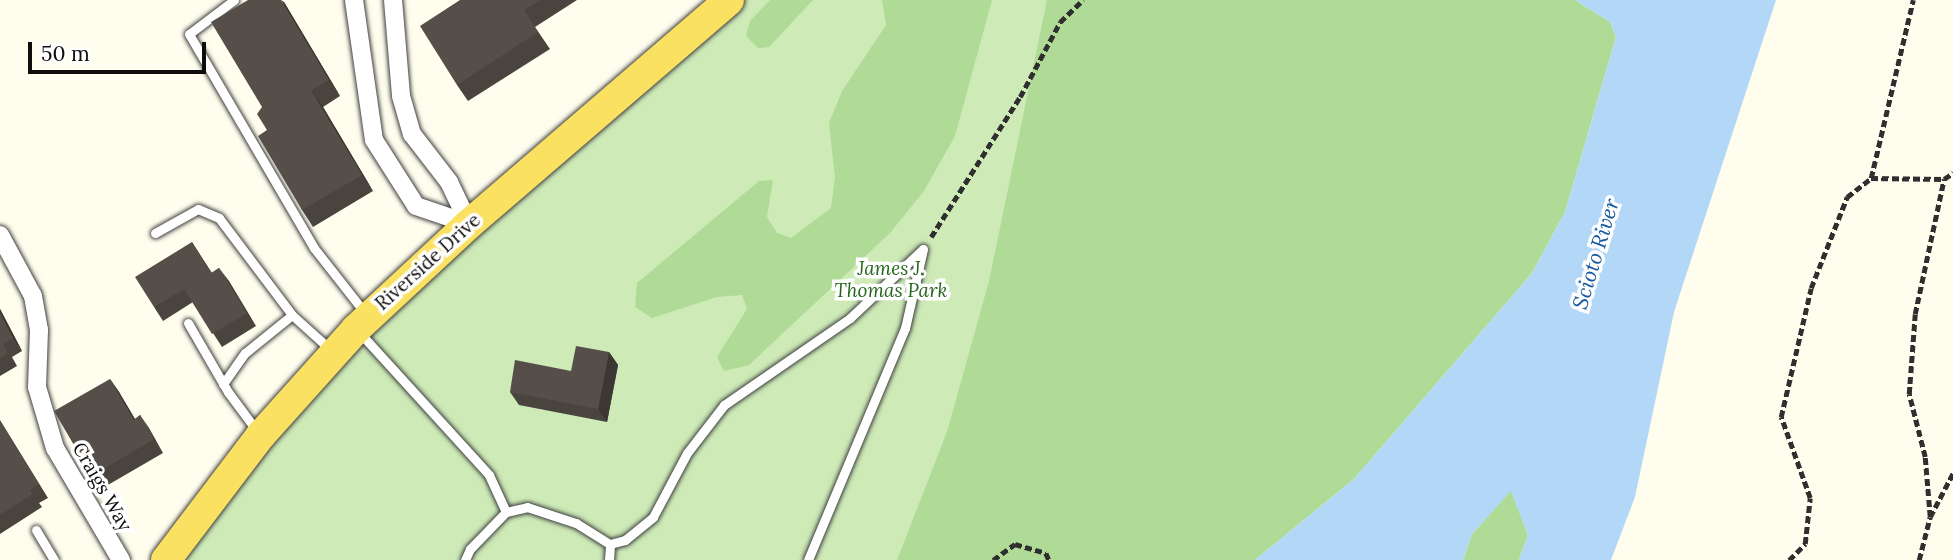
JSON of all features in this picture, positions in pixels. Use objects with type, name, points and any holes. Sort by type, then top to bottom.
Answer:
[{"type":"main road","name":"Riverside Drive","points":[[166,560],[261,435],[333,352],[469,224],[720,4]]},
{"type":"street","points":[[354,0],[374,140],[416,206],[469,224]]},
{"type":"street","points":[[393,0],[401,96],[412,134],[449,182],[469,224]]},
{"type":"street","name":"Craigs Way","points":[[0,235],[33,296],[39,330],[37,387],[55,448],[121,560]]},
{"type":"lane","points":[[234,0],[189,34],[314,248],[362,323],[489,475],[506,512]]},
{"type":"lane","points":[[155,233],[198,209],[219,218],[292,315],[333,352]]},
{"type":"lane","points":[[465,560],[470,549],[506,512],[527,507],[576,523],[610,544],[625,540],[653,517],[687,453],[724,405],[850,318],[923,249],[905,328],[808,560]]},
{"type":"lane","points":[[223,384],[245,353],[292,315]]},
{"type":"lane","points":[[188,323],[223,384],[261,435]]},
{"type":"lane","points":[[36,530],[54,560]]},
{"type":"lane","points":[[609,560],[610,544]]},
{"type":"path","points":[[926,245],[1020,97],[1060,22],[1083,0]]},
{"type":"path","points":[[1789,560],[1805,544],[1810,498],[1781,417],[1811,288],[1847,197],[1871,178],[1913,0]]},
{"type":"path","points":[[1871,178],[1944,179],[1953,173]]},
{"type":"path","points":[[1930,517],[1925,457],[1909,394],[1915,314],[1944,179]]},
{"type":"path","points":[[1919,560],[1930,517],[1953,473]]},
{"type":"path","points":[[993,560],[1015,544],[1046,553],[1049,560]]},
{"type":"green space","name":"James J. Thomas Park","points":[[729,0],[1575,0],[1255,560],[166,560],[261,435]]},
{"type":"green space","points":[[770,0],[813,0],[769,47],[758,48],[746,36],[750,21]]},
{"type":"green space","points":[[882,0],[992,0],[955,136],[924,191],[890,233],[749,365],[724,371],[717,357],[747,309],[742,295],[717,297],[652,318],[635,307],[637,283],[759,181],[773,180],[767,217],[777,233],[791,238],[831,208],[835,177],[829,123],[842,91],[886,25]]},
{"type":"green space","points":[[1047,0],[1575,0],[1610,22],[1616,37],[1565,212],[1532,273],[1354,479],[1255,560],[897,560],[947,432],[989,281]]},
{"type":"green space","points":[[1511,490],[1528,535],[1519,560],[1463,560],[1472,534]]},
{"type":"water","name":"Scioto River","points":[[1575,0],[1776,0],[1674,312],[1635,497],[1611,560],[1519,560],[1528,535],[1511,491],[1472,534],[1463,560],[1255,560],[1354,479],[1532,273],[1565,212],[1616,37],[1610,22]]},
{"type":"building","points":[[248,0],[281,0],[329,80],[311,90],[362,175],[302,210],[258,136],[267,130],[257,114],[262,107],[211,22]]},
{"type":"building","points":[[460,0],[540,0],[524,10],[538,32],[457,85],[420,26]]},
{"type":"building","points":[[192,242],[211,273],[219,268],[247,313],[212,334],[184,289],[154,307],[135,277]]},
{"type":"building","points":[[0,313],[13,338],[3,344],[8,353],[0,358]]},
{"type":"building","points":[[576,346],[609,352],[598,409],[510,392],[515,360],[571,371]]},
{"type":"building","points":[[110,379],[134,420],[140,415],[154,439],[92,476],[54,411]]},
{"type":"building","points":[[0,422],[39,484],[30,490],[33,494],[0,515]]}]
